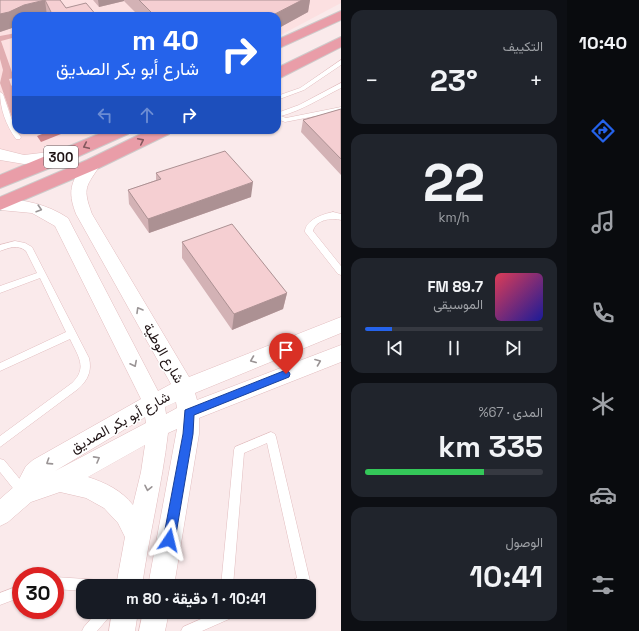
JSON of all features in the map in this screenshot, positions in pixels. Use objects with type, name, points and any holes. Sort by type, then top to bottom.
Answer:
[{"type":"main road","points":[[281,44],[341,15]]},
{"type":"main road","points":[[281,72],[341,41]]},
{"type":"main road","name":"300","points":[[0,182],[113,134]]},
{"type":"main road","name":"300","points":[[0,204],[93,164],[155,134]]},
{"type":"street","points":[[0,154],[15,159],[26,160],[69,154]]},
{"type":"street","name":"شارع الوطية","points":[[93,164],[80,179],[77,197],[84,214],[184,388],[189,413],[188,434],[162,579]]},
{"type":"street","points":[[0,204],[29,206],[48,212],[62,222],[153,402],[158,428],[152,472],[130,579]]},
{"type":"street","name":"شارع أبو بكر الصديق","points":[[0,514],[24,493],[34,474],[50,461],[153,402],[184,388],[341,325]]},
{"type":"street","name":"شارع أبو بكر الصديق","points":[[24,493],[41,489],[189,413],[341,353]]},
{"type":"street","points":[[57,481],[84,485],[106,496],[125,514],[138,537]]},
{"type":"street","points":[[122,631],[124,619]]},
{"type":"street","points":[[152,631],[155,619]]},
{"type":"lane","points":[[281,97],[302,89],[341,62]]},
{"type":"lane","points":[[281,115],[296,109],[341,85]]},
{"type":"lane","points":[[0,94],[12,129]]},
{"type":"lane","points":[[281,118],[285,120],[341,109]]},
{"type":"lane","points":[[341,217],[331,215],[313,223],[309,228],[310,232],[341,272]]},
{"type":"lane","points":[[0,248],[12,244],[25,246],[29,249],[86,364],[84,376],[75,386],[0,442]]},
{"type":"lane","points":[[0,290],[42,274]]},
{"type":"lane","points":[[0,367],[72,334]]},
{"type":"lane","points":[[228,579],[239,450],[271,437],[304,579]]},
{"type":"lane","points":[[0,464],[24,493]]},
{"type":"lane","points":[[64,584],[76,584]]},
{"type":"lane","points":[[0,599],[12,594]]},
{"type":"lane","points":[[88,631],[99,619]]},
{"type":"lane","points":[[186,631],[213,619]]},
{"type":"shaded area","points":[[0,0],[341,0],[341,3],[281,35],[281,12],[12,12],[12,134],[98,134],[71,147],[0,174]]},
{"type":"shaded area","points":[[12,34],[12,38],[1,41],[12,72],[12,78],[9,79],[12,86],[12,118],[0,83],[3,70],[0,59],[0,36]]},
{"type":"shaded area","points":[[42,134],[61,134],[41,142],[37,136]]},
{"type":"building","points":[[0,0],[45,0],[24,5],[9,12],[0,14]]},
{"type":"building","points":[[45,0],[60,0],[66,8],[86,3],[94,12],[51,12]]},
{"type":"building","points":[[139,0],[302,0],[279,12],[151,12]]},
{"type":"building","points":[[341,109],[341,159],[303,120]]},
{"type":"building","points":[[225,151],[253,182],[148,219],[128,190],[161,179],[156,173]]},
{"type":"building","points":[[232,224],[287,293],[234,314],[182,242]]},
{"type":"route","points":[[169,540],[188,434],[189,413],[286,374]]}]
